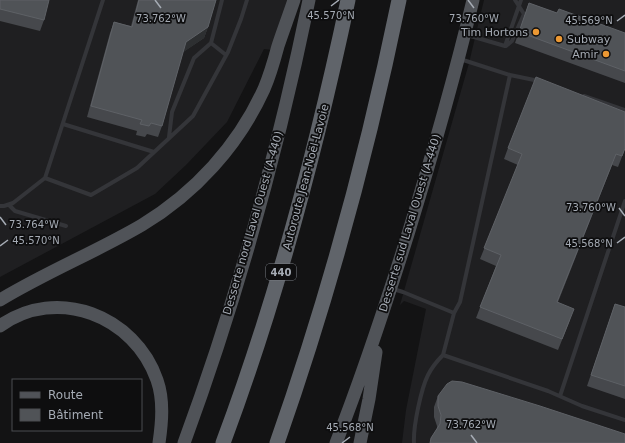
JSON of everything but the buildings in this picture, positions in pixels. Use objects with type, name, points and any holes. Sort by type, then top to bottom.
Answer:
[{"type":"highway","name":"Autoroute Jean-Noël-Lavoie","points":[[223,443],[270,306],[295,222],[321,122],[348,0]]},
{"type":"highway","points":[[277,443],[309,348],[343,238],[366,148],[399,0]]},
{"type":"main road","points":[[0,300],[142,225],[175,202],[203,178],[229,147],[252,112],[269,76],[294,0]]},
{"type":"main road","name":"Desserte nord Laval Ouest (A-440)","points":[[184,443],[216,350],[249,246],[277,142],[309,0]]},
{"type":"main road","name":"Desserte sud Laval Ouest (A-440)","points":[[336,443],[379,324],[438,136],[473,0]]},
{"type":"main road","points":[[0,326],[29,312],[60,308],[87,312],[103,318],[120,328],[134,340],[145,354],[157,381],[161,397],[162,417],[159,443]]},
{"type":"main road","points":[[360,443],[369,399],[379,324]]},
{"type":"lane","points":[[0,206],[9,205],[18,200],[45,178],[103,0]]},
{"type":"lane","points":[[169,138],[172,112],[194,58],[210,43],[222,0]]},
{"type":"lane","points":[[45,178],[91,195],[137,168],[193,116],[226,55],[247,0]]},
{"type":"lane","points":[[515,0],[519,6]]},
{"type":"lane","points":[[465,34],[505,46],[521,0]]},
{"type":"lane","points":[[210,43],[226,55]]},
{"type":"lane","points":[[458,59],[543,82]]},
{"type":"lane","points":[[414,443],[416,418],[426,380],[433,366],[443,355],[454,313],[460,302],[510,74]]},
{"type":"lane","points":[[580,95],[625,110]]},
{"type":"lane","points":[[63,124],[154,152]]},
{"type":"lane","points":[[560,396],[625,201]]},
{"type":"lane","points":[[9,205],[15,211],[66,226]]},
{"type":"lane","points":[[390,288],[454,313]]},
{"type":"lane","points":[[443,355],[548,391],[582,406],[625,420]]},
{"type":"shaded area","points":[[0,0],[289,0],[273,50],[264,49],[227,122],[186,165],[155,194],[0,277]]},
{"type":"shaded area","points":[[484,0],[625,0],[625,443],[402,443],[406,410],[426,309],[404,301],[400,305],[469,63]]},
{"type":"place","name":"Tim Hortons","points":[[536,32]]},
{"type":"place","name":"Subway","points":[[559,39]]},
{"type":"place","name":"Amir","points":[[606,54]]}]
